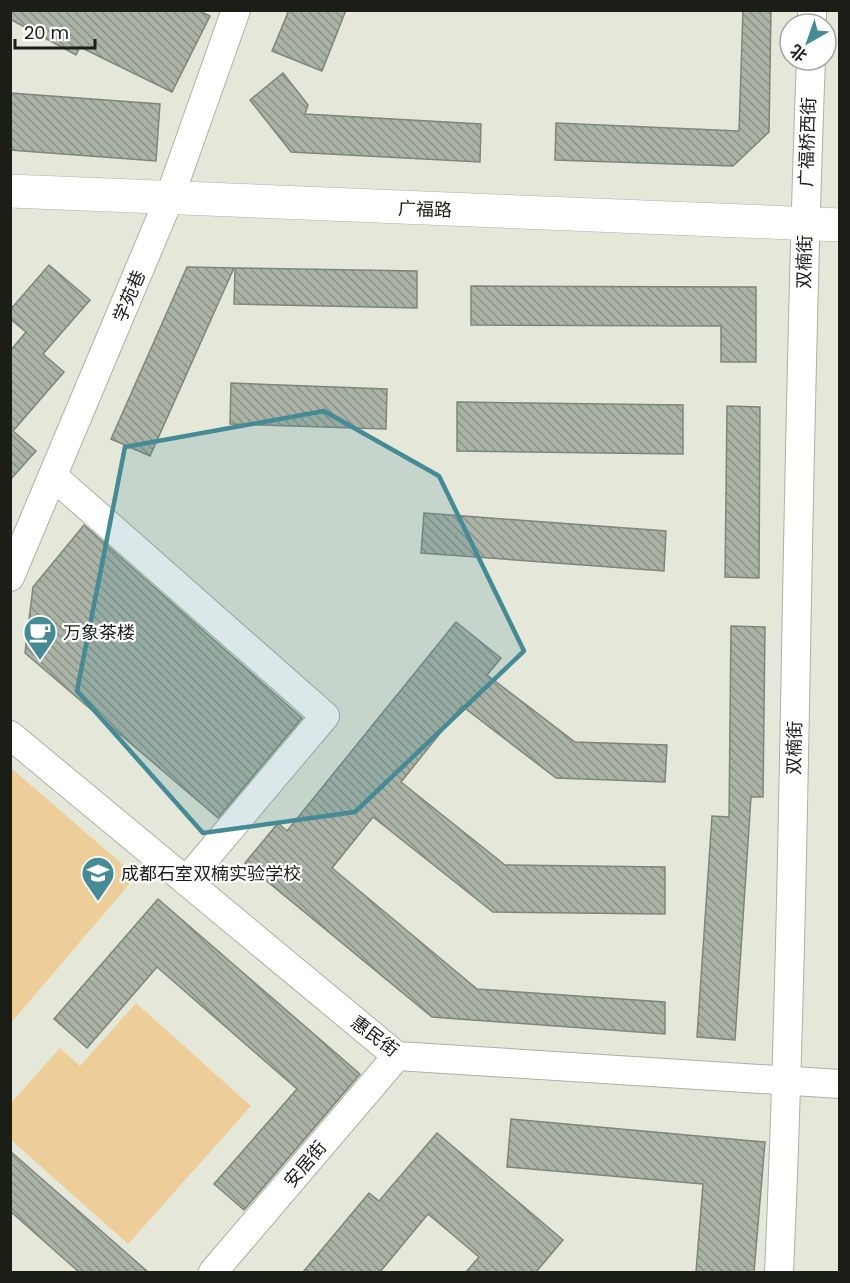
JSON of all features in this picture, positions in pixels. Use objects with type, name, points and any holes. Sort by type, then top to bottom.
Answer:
[{"type":"street","name":"学苑巷","points":[[10,577],[170,199],[236,10]]},
{"type":"street","name":"广福桥西街","points":[[804,223],[810,72]]},
{"type":"street","name":"广福路","points":[[10,191],[840,225]]},
{"type":"street","name":"双楠街","points":[[779,1272],[788,1082],[804,223]]},
{"type":"street","points":[[53,476],[325,716],[186,881]]},
{"type":"street","name":"惠民街","points":[[10,735],[397,1056],[840,1084]]},
{"type":"street","name":"安居街","points":[[213,1272],[397,1056]]},
{"type":"highlighted area","points":[[324,411],[439,476],[524,651],[355,812],[203,833],[77,691],[125,447]]},
{"type":"shaded area","points":[[11,768],[136,876],[11,1023]]},
{"type":"shaded area","points":[[136,1003],[251,1106],[128,1244],[11,1140],[10,1104],[60,1048],[80,1066]]},
{"type":"building","points":[[10,10],[198,10],[210,16],[172,92],[80,47],[76,55],[10,19]]},
{"type":"building","points":[[289,10],[346,10],[322,71],[272,51]]},
{"type":"building","points":[[743,10],[771,10],[769,132],[733,166],[555,160],[556,123],[739,131]]},
{"type":"building","points":[[283,73],[308,105],[305,114],[481,124],[480,162],[291,152],[250,100]]},
{"type":"building","points":[[10,93],[160,104],[156,161],[10,150]]},
{"type":"building","points":[[49,265],[90,300],[43,354],[64,372],[13,431],[36,451],[10,480],[10,351],[26,332],[10,319],[10,310]]},
{"type":"building","points":[[187,267],[234,268],[150,456],[111,439]]},
{"type":"building","points":[[235,268],[417,271],[417,308],[234,304]]},
{"type":"building","points":[[471,286],[756,287],[756,362],[721,362],[721,326],[471,325]]},
{"type":"building","points":[[231,383],[387,389],[386,429],[230,424]]},
{"type":"building","points":[[457,402],[683,405],[683,454],[457,451]]},
{"type":"building","points":[[727,406],[760,407],[759,578],[725,577]]},
{"type":"building","points":[[424,513],[666,531],[664,571],[421,553]]},
{"type":"building","points":[[84,525],[302,718],[218,818],[25,653],[33,587]]},
{"type":"building","points":[[456,622],[501,658],[487,675],[575,742],[667,745],[665,782],[556,778],[462,706],[401,782],[505,865],[665,867],[665,914],[493,912],[373,817],[332,868],[477,989],[665,1002],[665,1034],[432,1017],[245,863],[278,823],[287,831]]},
{"type":"building","points":[[731,626],[765,627],[763,797],[751,797],[735,1040],[697,1037],[712,816],[729,817]]},
{"type":"building","points":[[158,899],[360,1074],[244,1210],[214,1184],[297,1089],[157,967],[87,1048],[54,1019]]},
{"type":"building","points":[[511,1119],[765,1142],[754,1272],[696,1272],[703,1184],[507,1167]]},
{"type":"building","points":[[437,1133],[563,1240],[536,1272],[466,1272],[479,1257],[428,1214],[380,1272],[303,1272],[369,1193],[379,1201]]},
{"type":"building","points":[[10,1151],[148,1272],[79,1272],[10,1211]]},
{"type":"place","name":"万象茶楼","points":[[40,661]]},
{"type":"place","name":"成都石室双楠实验学校","points":[[98,902]]}]
